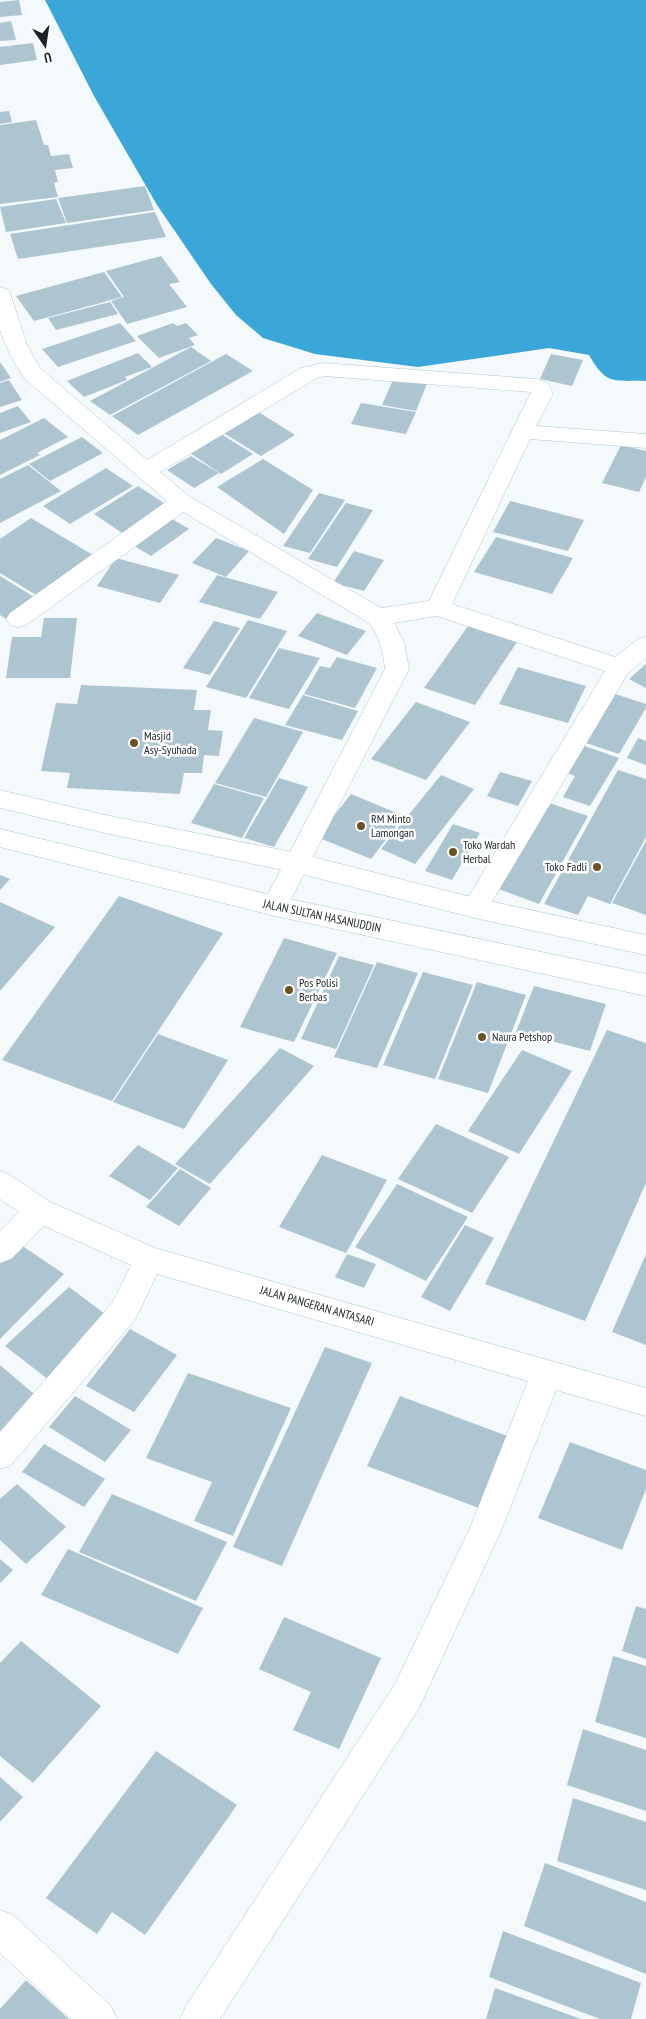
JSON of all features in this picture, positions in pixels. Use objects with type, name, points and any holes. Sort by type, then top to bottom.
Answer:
[{"type":"street","points":[[0,294],[16,346],[23,361],[32,373],[145,471],[182,502],[377,617],[388,630],[395,648],[397,669],[275,906]]},
{"type":"street","points":[[145,471],[309,373],[322,369],[536,386],[540,388],[542,394],[438,608]]},
{"type":"street","points":[[522,432],[646,441]]},
{"type":"street","points":[[18,619],[182,502]]},
{"type":"street","points":[[377,617],[438,608],[619,667]]},
{"type":"street","points":[[475,908],[619,667],[646,645]]},
{"type":"street","points":[[0,799],[105,824],[297,863],[475,908],[646,945]]},
{"type":"street","name":"JALAN SULTAN HASANUDDIN","points":[[0,838],[275,906],[646,986]]},
{"type":"street","name":"JALAN PANGERAN ANTASARI","points":[[0,1183],[40,1211],[149,1259],[646,1402]]},
{"type":"street","points":[[0,1250],[40,1211]]},
{"type":"street","points":[[0,1455],[124,1311],[149,1259]]},
{"type":"street","points":[[199,2019],[407,1696],[485,1531],[547,1372]]},
{"type":"street","points":[[0,1928],[98,2019]]},
{"type":"water","points":[[45,0],[646,0],[646,381],[618,381],[606,377],[589,355],[549,348],[418,367],[315,354],[263,338],[236,315],[211,284],[157,205],[94,96]]},
{"type":"building","points":[[19,0],[22,15],[0,17],[0,2]]},
{"type":"building","points":[[11,21],[16,40],[0,41],[0,23]]},
{"type":"building","points":[[33,43],[37,60],[0,65],[0,47]]},
{"type":"building","points":[[9,111],[12,122],[0,124],[0,112]]},
{"type":"building","points":[[36,120],[44,145],[48,145],[51,156],[69,154],[73,168],[55,170],[58,182],[54,183],[58,197],[0,204],[0,125]]},
{"type":"building","points":[[145,186],[154,210],[67,223],[58,198]]},
{"type":"building","points":[[56,199],[66,223],[6,232],[0,207]]},
{"type":"building","points":[[155,212],[166,237],[18,259],[10,234]]},
{"type":"building","points":[[161,256],[180,282],[169,284],[187,307],[127,324],[111,301],[124,297],[106,271]]},
{"type":"building","points":[[104,272],[122,297],[34,321],[16,296]]},
{"type":"building","points":[[110,302],[118,314],[56,330],[48,318]]},
{"type":"building","points":[[120,323],[136,341],[58,367],[42,349]]},
{"type":"building","points":[[173,323],[177,326],[186,323],[198,335],[189,338],[195,345],[159,358],[137,336]]},
{"type":"building","points":[[191,347],[211,361],[110,415],[90,401]]},
{"type":"building","points":[[138,353],[152,367],[125,377],[127,380],[84,397],[67,381]]},
{"type":"building","points":[[226,354],[253,371],[138,435],[112,416]]},
{"type":"building","points":[[551,354],[583,360],[572,386],[540,379]]},
{"type":"building","points":[[0,362],[11,378],[0,382]]},
{"type":"building","points":[[395,375],[428,381],[416,411],[382,405]]},
{"type":"building","points":[[9,380],[22,400],[0,407],[0,383]]},
{"type":"building","points":[[361,403],[416,412],[406,434],[351,424]]},
{"type":"building","points":[[18,406],[31,422],[0,433],[0,413]]},
{"type":"building","points":[[257,411],[295,435],[261,456],[222,432]]},
{"type":"building","points":[[44,418],[68,437],[37,453],[40,455],[0,475],[0,440]]},
{"type":"building","points":[[221,434],[253,454],[221,474],[190,453]]},
{"type":"building","points":[[82,437],[103,453],[50,481],[29,464]]},
{"type":"building","points":[[621,445],[646,451],[646,477],[639,492],[602,483]]},
{"type":"building","points":[[191,456],[219,473],[194,488],[167,470]]},
{"type":"building","points":[[263,459],[313,490],[284,534],[217,487]]},
{"type":"building","points":[[28,465],[61,491],[0,523],[0,479]]},
{"type":"building","points":[[106,468],[133,486],[70,524],[43,506]]},
{"type":"building","points":[[138,486],[170,507],[125,535],[94,514]]},
{"type":"building","points":[[319,493],[345,500],[310,553],[283,546]]},
{"type":"building","points":[[510,501],[584,520],[568,551],[493,532]]},
{"type":"building","points":[[346,503],[373,510],[337,567],[308,559]]},
{"type":"building","points":[[167,516],[189,529],[151,556],[129,543]]},
{"type":"building","points":[[31,518],[98,558],[41,598],[0,573],[0,539]]},
{"type":"building","points":[[496,537],[573,558],[552,594],[474,572]]},
{"type":"building","points":[[216,538],[249,551],[226,577],[192,563]]},
{"type":"building","points":[[354,551],[384,560],[364,591],[333,583]]},
{"type":"building","points":[[116,558],[179,575],[160,603],[97,586]]},
{"type":"building","points":[[217,575],[278,592],[260,619],[199,602]]},
{"type":"building","points":[[0,576],[39,600],[9,621],[0,615]]},
{"type":"building","points":[[317,613],[366,631],[347,655],[298,636]]},
{"type":"building","points":[[44,618],[77,618],[70,678],[6,678],[12,637],[41,637]]},
{"type":"building","points":[[248,620],[287,631],[246,698],[206,687]]},
{"type":"building","points":[[214,621],[240,628],[210,675],[183,668]]},
{"type":"building","points":[[468,626],[517,642],[475,705],[424,688]]},
{"type":"building","points":[[279,648],[320,658],[289,709],[249,698]]},
{"type":"building","points":[[337,657],[377,668],[355,708],[304,694],[320,666],[330,668]]},
{"type":"building","points":[[646,664],[646,688],[629,679]]},
{"type":"building","points":[[518,667],[586,686],[568,723],[499,704]]},
{"type":"building","name":"Masjid Asy-Syuhada","points":[[81,685],[197,690],[194,710],[211,710],[208,730],[223,731],[219,756],[204,755],[202,773],[184,773],[180,794],[67,788],[70,773],[41,771],[56,703],[77,704]]},
{"type":"building","points":[[609,692],[646,704],[646,708],[619,754],[580,741]]},
{"type":"building","points":[[303,695],[358,711],[342,740],[285,725]]},
{"type":"building","points":[[416,702],[470,722],[426,780],[371,759]]},
{"type":"building","points":[[254,718],[303,732],[266,797],[215,783]]},
{"type":"building","points":[[638,738],[646,741],[646,765],[627,758]]},
{"type":"building","points":[[579,744],[619,758],[590,806],[563,797],[575,776],[562,771]]},
{"type":"building","name":"Toko Fadli","points":[[618,770],[646,779],[646,837],[610,904],[588,896],[578,915],[544,904]]},
{"type":"building","points":[[500,772],[532,781],[518,806],[487,796]]},
{"type":"building","points":[[441,775],[474,789],[415,864],[381,849]]},
{"type":"building","points":[[279,778],[308,787],[274,847],[244,838]]},
{"type":"building","points":[[214,784],[264,798],[242,838],[191,823]]},
{"type":"building","name":"RM Minto Lamongan","points":[[351,794],[404,816],[371,859],[317,837]]},
{"type":"building","points":[[543,801],[588,816],[539,904],[493,887]]},
{"type":"building","name":"Toko Wardah Herbal","points":[[453,824],[480,833],[452,880],[425,871]]},
{"type":"building","points":[[646,841],[646,915],[612,903]]},
{"type":"building","points":[[0,875],[10,879],[0,890]]},
{"type":"building","points":[[119,896],[223,933],[112,1101],[2,1060]]},
{"type":"building","points":[[0,902],[55,927],[0,991]]},
{"type":"building","name":"Pos Polisi Berbas","points":[[284,938],[337,953],[294,1042],[240,1027]]},
{"type":"building","points":[[339,956],[374,965],[336,1049],[301,1039]]},
{"type":"building","points":[[377,962],[418,973],[377,1068],[334,1057]]},
{"type":"building","points":[[423,972],[473,985],[435,1079],[383,1065]]},
{"type":"building","name":"Naura Petshop","points":[[477,982],[526,995],[488,1093],[438,1079]]},
{"type":"building","points":[[534,986],[606,1004],[590,1051],[516,1032]]},
{"type":"building","points":[[607,1030],[646,1043],[646,1183],[585,1321],[485,1284]]},
{"type":"building","points":[[158,1034],[228,1060],[184,1129],[113,1102]]},
{"type":"building","points":[[280,1048],[314,1066],[210,1184],[175,1164]]},
{"type":"building","points":[[522,1050],[572,1071],[519,1154],[468,1131]]},
{"type":"building","points":[[436,1124],[509,1157],[472,1213],[398,1179]]},
{"type":"building","points":[[138,1145],[178,1168],[150,1200],[109,1176]]},
{"type":"building","points":[[322,1155],[387,1180],[346,1253],[279,1227]]},
{"type":"building","points":[[180,1169],[211,1188],[179,1226],[146,1207]]},
{"type":"building","points":[[397,1184],[468,1217],[426,1281],[355,1247]]},
{"type":"building","points":[[465,1225],[494,1238],[450,1311],[421,1297]]},
{"type":"building","points":[[18,1243],[64,1274],[0,1339],[0,1261]]},
{"type":"building","points":[[347,1254],[376,1264],[364,1288],[335,1277]]},
{"type":"building","points":[[646,1254],[646,1345],[612,1332]]},
{"type":"building","points":[[69,1287],[113,1320],[49,1380],[5,1346]]},
{"type":"building","points":[[130,1329],[177,1355],[134,1412],[86,1386]]},
{"type":"building","points":[[325,1347],[372,1363],[282,1566],[233,1547]]},
{"type":"building","points":[[0,1365],[40,1399],[0,1435]]},
{"type":"building","points":[[188,1373],[291,1408],[233,1536],[194,1521],[212,1482],[146,1458]]},
{"type":"building","points":[[75,1396],[131,1430],[105,1462],[49,1427]]},
{"type":"building","points":[[400,1396],[510,1437],[479,1508],[367,1466]]},
{"type":"building","points":[[570,1442],[646,1470],[646,1489],[622,1550],[538,1518]]},
{"type":"building","points":[[44,1444],[105,1479],[84,1507],[22,1472]]},
{"type":"building","points":[[17,1484],[66,1527],[26,1564],[0,1540],[0,1499]]},
{"type":"building","points":[[112,1494],[227,1542],[196,1601],[79,1552]]},
{"type":"building","points":[[68,1549],[203,1608],[178,1654],[41,1595]]},
{"type":"building","points":[[0,1559],[13,1570],[0,1583]]},
{"type":"building","points":[[636,1606],[646,1609],[646,1659],[622,1651]]},
{"type":"building","points":[[284,1617],[381,1658],[339,1749],[293,1730],[311,1692],[259,1669]]},
{"type":"building","points":[[21,1641],[101,1706],[33,1783],[0,1756],[0,1663]]},
{"type":"building","points":[[613,1656],[646,1666],[646,1738],[595,1722]]},
{"type":"building","points":[[583,1729],[646,1750],[646,1811],[567,1785]]},
{"type":"building","points":[[156,1751],[237,1805],[145,1935],[112,1912],[97,1934],[46,1898]]},
{"type":"building","points":[[0,1777],[23,1797],[0,1822]]},
{"type":"building","points":[[573,1798],[646,1822],[646,1890],[557,1861]]},
{"type":"building","points":[[545,1863],[646,1902],[646,1974],[524,1926]]},
{"type":"building","points":[[503,1931],[641,1983],[631,2019],[600,2019],[489,1977]]},
{"type":"building","points":[[26,1980],[69,2019],[0,2019],[0,2009]]},
{"type":"building","points":[[495,1988],[581,2019],[486,2019]]},
{"type":"place","name":"Masjid Asy-Syuhada","points":[[134,743]]},
{"type":"place","name":"RM Minto Lamongan","points":[[361,826]]},
{"type":"place","name":"Toko Wardah Herbal","points":[[453,852]]},
{"type":"place","name":"Toko Fadli","points":[[597,867]]},
{"type":"place","name":"Pos Polisi Berbas","points":[[289,990]]},
{"type":"place","name":"Naura Petshop","points":[[482,1037]]}]
